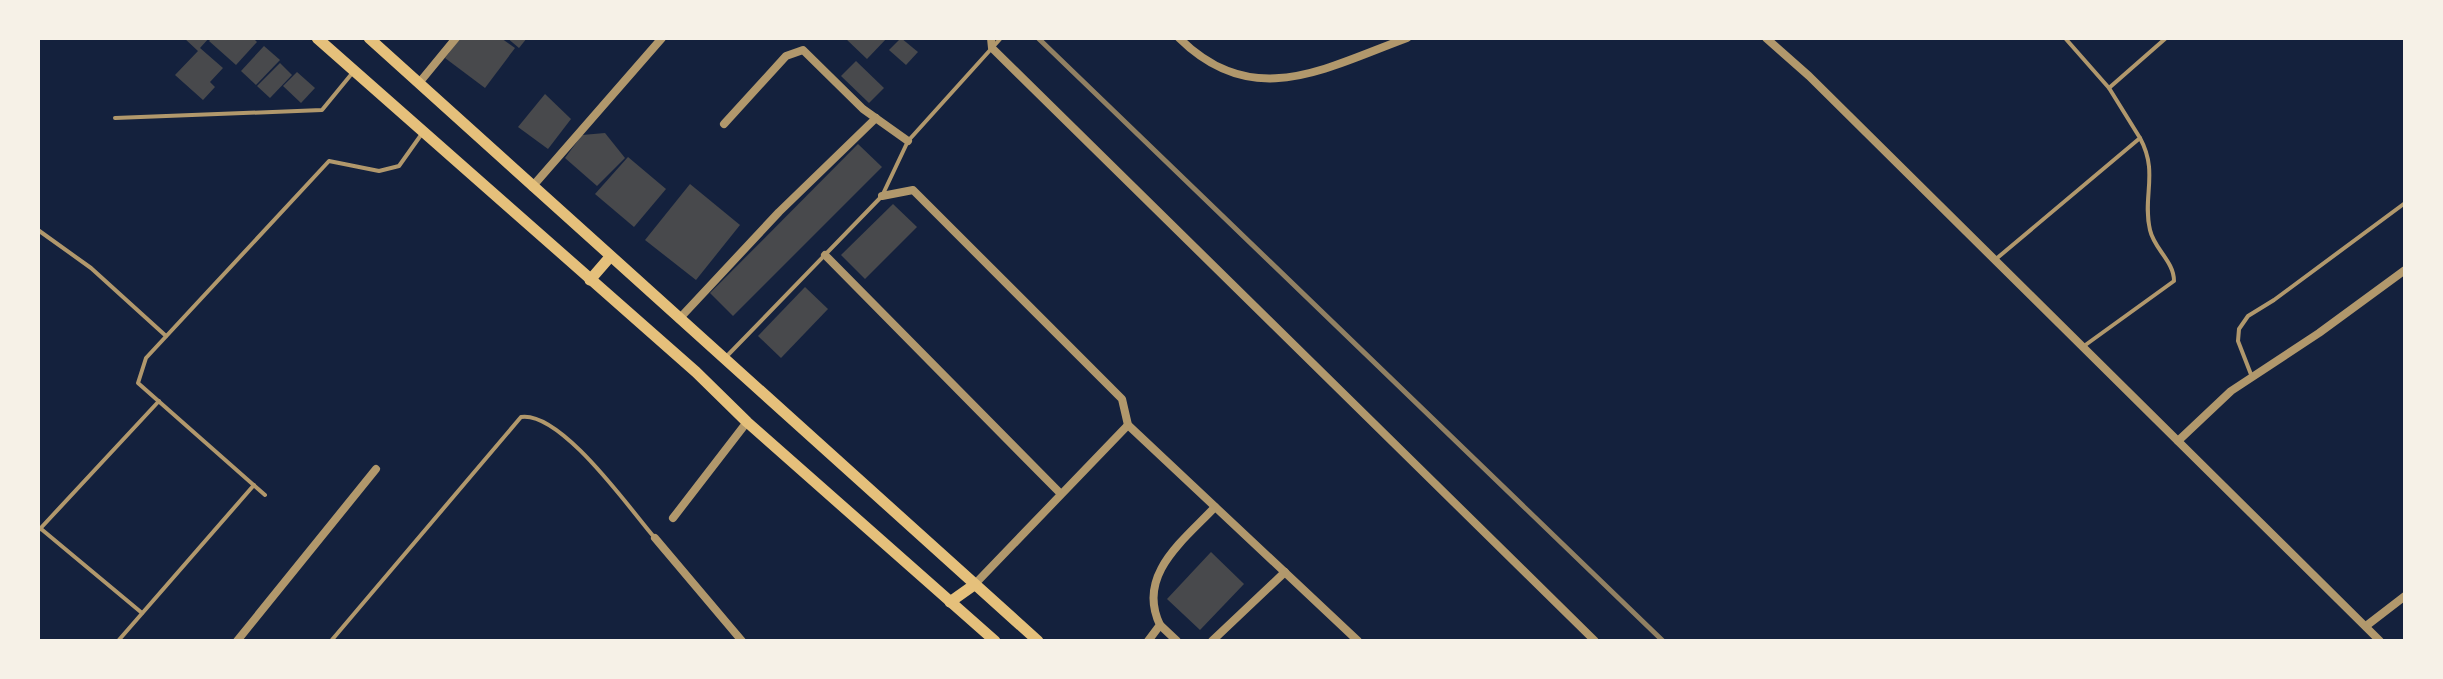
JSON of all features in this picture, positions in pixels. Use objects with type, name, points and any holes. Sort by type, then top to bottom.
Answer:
[{"type":"main road","points":[[317,38],[696,372],[984,636],[995,641]]},
{"type":"main road","points":[[369,38],[1038,641]]},
{"type":"main road","points":[[590,280],[610,257]]},
{"type":"main road","points":[[950,602],[974,585]]},
{"type":"street","points":[[419,83],[456,38]]},
{"type":"street","points":[[532,187],[662,38]]},
{"type":"street","points":[[1179,38],[1196,55],[1231,76],[1276,80],[1322,70],[1407,38]]},
{"type":"street","points":[[1766,38],[1809,76],[2380,641]]},
{"type":"street","points":[[991,43],[1595,641]]},
{"type":"street","points":[[724,124],[786,56],[796,50],[810,54],[876,118],[908,141]]},
{"type":"street","points":[[679,319],[779,212],[876,118]]},
{"type":"street","points":[[882,196],[913,190],[1122,399],[1128,425],[1358,641]]},
{"type":"street","points":[[825,255],[1060,493]]},
{"type":"street","points":[[2178,441],[2231,391],[2405,270]]},
{"type":"street","points":[[673,518],[747,422]]},
{"type":"street","points":[[974,585],[1128,425]]},
{"type":"street","points":[[237,641],[376,469]]},
{"type":"street","points":[[1177,641],[1160,625],[1152,608],[1155,579],[1165,561],[1215,507]]},
{"type":"street","points":[[655,538],[742,641]]},
{"type":"street","points":[[1212,641],[1231,627],[1285,572]]},
{"type":"street","points":[[2366,626],[2405,596]]},
{"type":"street","points":[[1148,641],[1160,625]]},
{"type":"lane","points":[[723,360],[882,196],[908,141],[991,43],[1001,38]]},
{"type":"lane","points":[[2065,38],[2109,88],[2150,157],[2150,234],[2171,266],[2174,281],[2082,347]]},
{"type":"lane","points":[[2109,88],[2166,38]]},
{"type":"lane","points":[[115,118],[322,110],[354,71]]},
{"type":"lane","points":[[265,495],[138,383],[146,358],[329,161],[379,171],[399,166],[423,133]]},
{"type":"lane","points":[[1995,260],[2140,138]]},
{"type":"lane","points":[[2252,377],[2238,341],[2239,329],[2248,316],[2405,203]]},
{"type":"lane","points":[[38,230],[91,268],[166,336]]},
{"type":"lane","points":[[142,613],[39,530],[159,401]]},
{"type":"lane","points":[[331,641],[521,417],[537,417],[548,423],[587,458],[655,538]]},
{"type":"lane","points":[[118,641],[254,485]]},
{"type":"building","points":[[184,38],[209,38],[200,48],[223,68],[210,82],[215,87],[203,100],[175,75],[198,51]]},
{"type":"building","points":[[212,38],[253,38],[257,42],[236,65],[209,41]]},
{"type":"building","points":[[460,38],[501,38],[515,48],[485,88],[445,58]]},
{"type":"building","points":[[507,38],[527,38],[519,48]]},
{"type":"building","points":[[845,38],[887,38],[867,59]]},
{"type":"building","points":[[901,38],[918,52],[906,65],[889,50]]},
{"type":"building","points":[[264,46],[280,60],[256,85],[241,71]]},
{"type":"building","points":[[856,61],[884,88],[869,103],[841,76]]},
{"type":"building","points":[[280,63],[292,75],[270,98],[257,86]]},
{"type":"building","points":[[297,72],[315,88],[301,103],[283,86]]},
{"type":"building","points":[[545,94],[571,119],[548,149],[518,127]]},
{"type":"building","points":[[605,133],[625,158],[597,186],[565,158],[582,135]]},
{"type":"building","points":[[858,144],[882,167],[733,316],[710,293]]},
{"type":"building","points":[[628,157],[666,189],[634,227],[595,194]]},
{"type":"building","points":[[690,184],[740,225],[696,280],[645,240]]},
{"type":"building","points":[[893,204],[917,227],[865,279],[841,255]]},
{"type":"building","points":[[805,287],[828,309],[781,358],[758,336]]},
{"type":"building","points":[[1211,552],[1244,584],[1200,630],[1167,599]]},
{"type":"railway","points":[[1038,38],[1663,641]]}]
